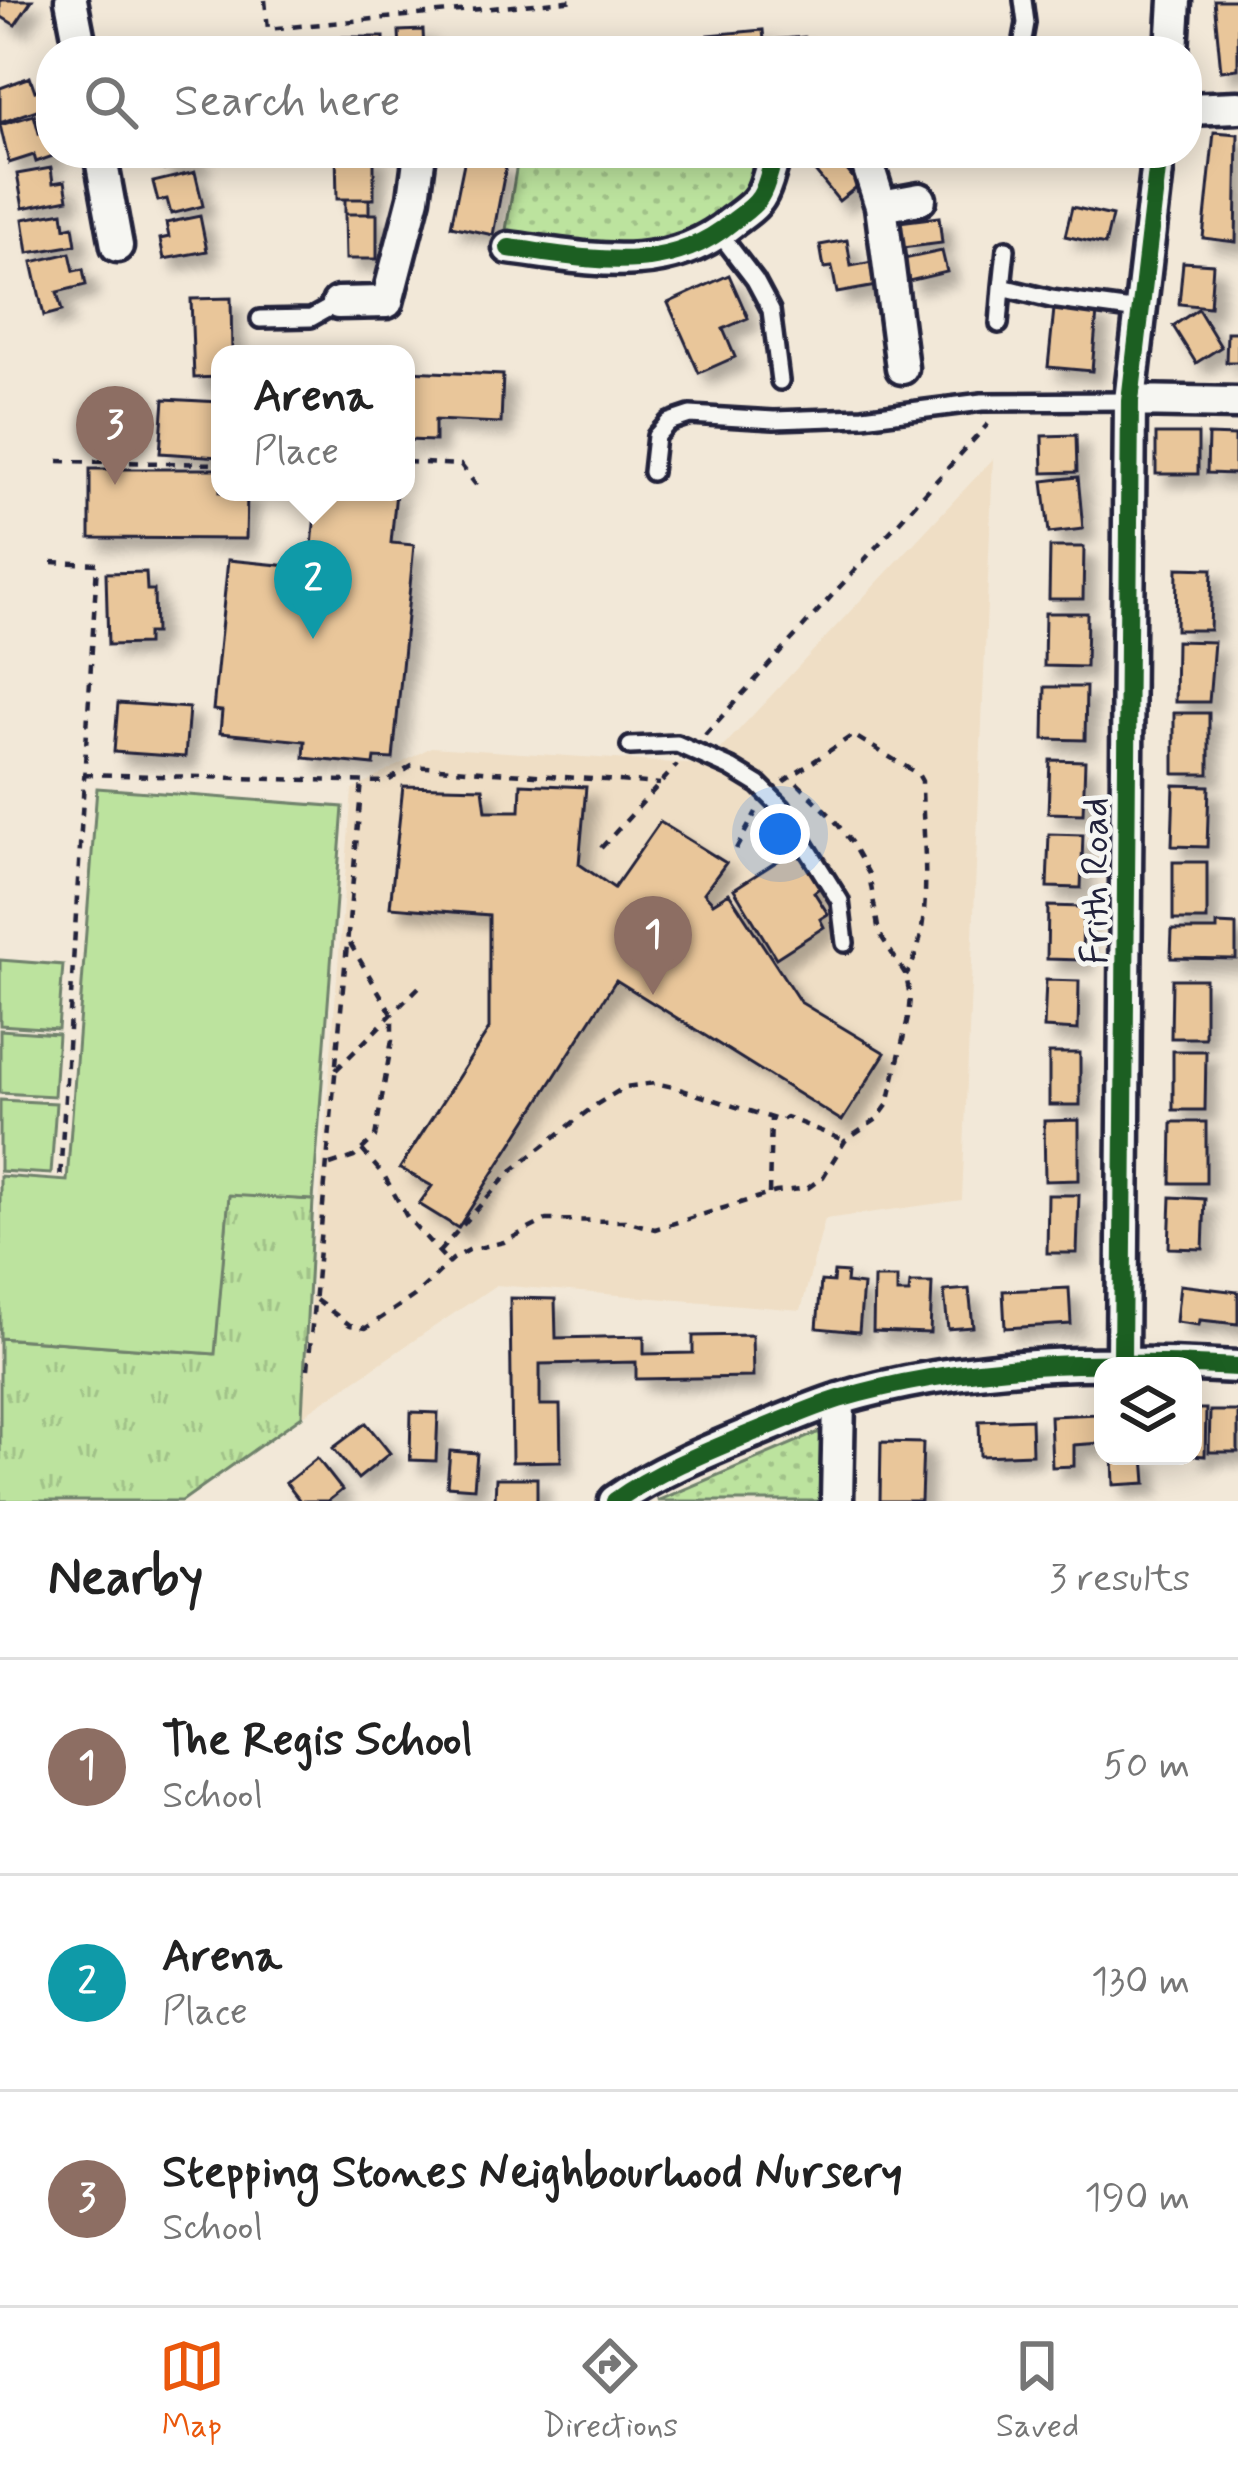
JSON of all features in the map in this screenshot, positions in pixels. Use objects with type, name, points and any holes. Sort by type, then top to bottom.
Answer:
[{"type":"street","points":[[71,0],[78,36]]},
{"type":"street","points":[[1173,36],[1175,0]]},
{"type":"street","points":[[1202,108],[1238,106]]},
{"type":"street","points":[[103,168],[117,246]]},
{"type":"street","points":[[338,303],[387,302],[418,168]]},
{"type":"street","points":[[508,248],[625,263],[666,258],[719,233],[760,197],[771,168]]},
{"type":"street","points":[[869,168],[880,206],[902,368]]},
{"type":"street","name":"Frith Road","points":[[1122,1357],[1130,401],[1157,168]]},
{"type":"street","points":[[880,206],[920,199]]},
{"type":"street","points":[[1130,401],[1238,403]]},
{"type":"street","points":[[615,1501],[716,1448],[839,1399],[968,1372],[1094,1363]]},
{"type":"street","points":[[1202,1365],[1238,1367]]},
{"type":"street","points":[[837,1501],[839,1399]]},
{"type":"lane","points":[[1023,0],[1024,36]]},
{"type":"lane","points":[[719,233],[771,310],[780,381]]},
{"type":"lane","points":[[999,324],[1006,249]]},
{"type":"lane","points":[[1002,287],[1139,311]]},
{"type":"lane","points":[[260,319],[311,318],[338,303]]},
{"type":"lane","points":[[652,472],[656,436],[669,422],[690,415],[774,421],[863,418],[1007,401],[1130,401]]},
{"type":"lane","points":[[630,746],[660,743],[692,749],[767,793],[782,808],[839,901],[845,943]]},
{"type":"path","points":[[265,0],[268,29],[577,0]]},
{"type":"path","points":[[601,848],[1007,401]]},
{"type":"path","points":[[58,461],[211,464]]},
{"type":"path","points":[[415,462],[461,465],[476,485]]},
{"type":"path","points":[[52,562],[97,564],[60,1180]]},
{"type":"path","points":[[736,849],[767,793],[853,735],[918,774],[927,915],[906,975]]},
{"type":"path","points":[[84,774],[386,782],[412,766],[660,784]]},
{"type":"path","points":[[316,1300],[350,1325],[366,1328],[470,1250],[504,1242],[546,1220],[625,1220],[655,1229],[770,1194],[808,1188],[823,1177],[845,1141],[877,1119],[888,1104],[908,1018],[906,975],[879,933],[869,874],[851,842],[791,777]]},
{"type":"path","points":[[308,1370],[362,781]]},
{"type":"path","points":[[328,1166],[344,1162],[375,1137],[392,1014],[348,940]]},
{"type":"path","points":[[336,1070],[420,986]]},
{"type":"path","points":[[439,1252],[509,1173],[625,1087],[656,1083],[673,1087],[781,1121],[787,1117],[845,1141]]},
{"type":"path","points":[[770,1194],[771,1118]]},
{"type":"path","points":[[362,1150],[385,1178],[406,1217],[449,1263]]},
{"type":"shaded area","points":[[993,459],[962,1200],[825,1219],[801,1310],[496,1285],[302,1416],[352,790],[431,747],[706,765]]},
{"type":"green space","points":[[516,168],[757,168],[751,191],[701,229],[637,252],[505,236]]},
{"type":"green space","points":[[97,788],[343,807],[313,1200],[229,1195],[215,1354],[0,1338],[0,1176],[67,1181]]},
{"type":"green space","points":[[0,960],[63,965],[58,1029],[0,1025]]},
{"type":"green space","points":[[0,1030],[58,1034],[54,1096],[0,1093]]},
{"type":"green space","points":[[0,1100],[56,1103],[51,1174],[0,1171]]},
{"type":"green space","points":[[229,1194],[313,1200],[302,1416],[182,1501],[0,1501],[0,1338],[214,1354]]},
{"type":"green space","points":[[819,1432],[826,1451],[824,1501],[657,1501]]},
{"type":"building","points":[[0,0],[32,0],[15,25],[0,16]]},
{"type":"building","points":[[1214,0],[1238,0],[1238,69],[1221,71]]},
{"type":"building","points":[[423,30],[423,36],[399,36],[399,31]]},
{"type":"building","points":[[763,30],[764,36],[708,36]]},
{"type":"building","points":[[30,77],[36,110],[0,123],[0,88]]},
{"type":"building","points":[[34,115],[36,162],[34,155],[9,163],[0,125]]},
{"type":"building","points":[[1214,132],[1238,134],[1236,242],[1203,238]]},
{"type":"building","points":[[51,168],[53,183],[65,181],[68,199],[23,208],[17,174]]},
{"type":"building","points":[[336,168],[374,168],[374,199],[337,199]]},
{"type":"building","points":[[463,168],[506,168],[493,235],[451,226]]},
{"type":"building","points":[[845,168],[859,185],[839,201],[813,169]]},
{"type":"building","points":[[195,172],[203,206],[171,214],[167,199],[158,201],[153,182]]},
{"type":"building","points":[[345,199],[369,199],[369,214],[345,214]]},
{"type":"building","points":[[1072,207],[1112,216],[1105,245],[1065,236]]},
{"type":"building","points":[[63,212],[65,228],[73,226],[76,245],[28,253],[23,219]]},
{"type":"building","points":[[345,214],[377,214],[377,259],[346,259]]},
{"type":"building","points":[[200,216],[207,251],[164,259],[160,239],[169,237],[166,223]]},
{"type":"building","points":[[939,217],[942,243],[902,248],[899,222]]},
{"type":"building","points":[[847,240],[851,266],[872,262],[876,286],[837,293],[832,267],[824,268],[820,245]]},
{"type":"building","points":[[942,251],[947,272],[909,281],[904,259]]},
{"type":"building","points":[[70,253],[74,271],[83,269],[86,285],[57,292],[62,311],[44,316],[32,262]]},
{"type":"building","points":[[1183,262],[1213,264],[1210,307],[1179,304]]},
{"type":"building","points":[[729,275],[748,318],[723,329],[735,357],[699,373],[668,303]]},
{"type":"building","points":[[231,298],[232,345],[211,345],[211,377],[194,378],[191,299]]},
{"type":"building","points":[[1054,309],[1097,312],[1092,371],[1048,367]]},
{"type":"building","points":[[1198,309],[1221,347],[1196,363],[1173,326]]},
{"type":"building","points":[[1227,332],[1238,332],[1238,362],[1226,362]]},
{"type":"building","points":[[415,371],[503,375],[501,423],[435,420],[435,441],[415,440]]},
{"type":"building","points":[[164,399],[211,402],[211,456],[160,453]]},
{"type":"building","points":[[1156,434],[1198,434],[1198,474],[1156,474]]},
{"type":"building","points":[[1076,435],[1077,472],[1043,473],[1042,436]]},
{"type":"building","points":[[1208,435],[1235,436],[1235,474],[1207,473]]},
{"type":"building","points":[[90,469],[211,469],[211,501],[247,501],[246,539],[90,538]]},
{"type":"building","points":[[1078,477],[1083,529],[1049,533],[1043,481]]},
{"type":"building","points":[[316,501],[395,501],[391,543],[414,545],[393,759],[375,758],[374,765],[304,758],[305,741],[220,733],[222,711],[213,710],[228,560],[310,568]]},
{"type":"building","points":[[1050,547],[1084,547],[1083,599],[1049,599]]},
{"type":"building","points":[[1177,568],[1212,569],[1210,630],[1176,630]]},
{"type":"building","points":[[146,572],[147,590],[154,590],[155,633],[147,633],[147,644],[108,645],[106,573]]},
{"type":"building","points":[[1045,613],[1087,613],[1086,667],[1044,666]]},
{"type":"building","points":[[1176,641],[1214,642],[1209,702],[1175,702]]},
{"type":"building","points":[[1045,687],[1086,687],[1085,740],[1044,739]]},
{"type":"building","points":[[118,703],[189,708],[185,757],[114,752]]},
{"type":"building","points":[[1174,713],[1209,713],[1209,774],[1174,774]]},
{"type":"building","points":[[1050,760],[1085,761],[1083,814],[1048,813]]},
{"type":"building","points":[[521,784],[586,787],[579,864],[614,888],[660,822],[726,863],[704,893],[713,903],[729,893],[800,1002],[885,1053],[842,1121],[616,980],[458,1228],[419,1204],[432,1186],[400,1168],[489,1029],[489,915],[390,907],[403,786],[483,788],[486,811],[520,811]]},
{"type":"building","points":[[1174,785],[1209,786],[1207,847],[1172,846]]},
{"type":"building","points":[[1049,834],[1083,835],[1081,888],[1047,887]]},
{"type":"building","points":[[798,848],[822,886],[814,892],[828,914],[820,919],[824,927],[776,958],[734,889]]},
{"type":"building","points":[[1173,862],[1207,862],[1207,920],[1173,920]]},
{"type":"building","points":[[1048,906],[1083,907],[1082,960],[1047,959]]},
{"type":"building","points":[[1217,924],[1236,925],[1236,959],[1171,958],[1172,930],[1217,930]]},
{"type":"building","points":[[1172,979],[1205,979],[1205,1038],[1171,1038]]},
{"type":"building","points":[[1046,980],[1079,981],[1078,1030],[1044,1028]]},
{"type":"building","points":[[1173,1051],[1206,1051],[1205,1110],[1173,1110]]},
{"type":"building","points":[[1049,1053],[1080,1053],[1080,1105],[1049,1105]]},
{"type":"building","points":[[1079,1120],[1079,1180],[1045,1181],[1044,1121]]},
{"type":"building","points":[[1172,1122],[1206,1122],[1206,1183],[1171,1183]]},
{"type":"building","points":[[1048,1195],[1079,1195],[1077,1253],[1047,1253]]},
{"type":"building","points":[[1171,1197],[1205,1199],[1203,1249],[1169,1248]]},
{"type":"building","points":[[834,1272],[847,1273],[846,1283],[863,1285],[859,1332],[817,1328],[821,1281],[833,1282]]},
{"type":"building","points":[[874,1278],[897,1278],[897,1293],[909,1293],[910,1283],[932,1283],[930,1333],[873,1331]]},
{"type":"building","points":[[1180,1285],[1238,1292],[1238,1324],[1176,1322]]},
{"type":"building","points":[[1069,1288],[1071,1324],[1005,1328],[1003,1291]]},
{"type":"building","points":[[969,1289],[973,1327],[948,1329],[944,1291]]},
{"type":"building","points":[[510,1298],[555,1299],[556,1338],[644,1336],[644,1354],[693,1353],[693,1336],[752,1335],[753,1377],[636,1379],[636,1362],[540,1364],[540,1405],[560,1405],[561,1461],[512,1462]]},
{"type":"building","points":[[1202,1409],[1206,1409],[1202,1456]]},
{"type":"building","points":[[1210,1411],[1238,1411],[1238,1452],[1209,1452]]},
{"type":"building","points":[[411,1412],[438,1413],[436,1461],[410,1460]]},
{"type":"building","points":[[1094,1414],[1094,1444],[1074,1445],[1074,1466],[1052,1467],[1050,1416]]},
{"type":"building","points":[[1031,1419],[1032,1454],[980,1456],[979,1421]]},
{"type":"building","points":[[366,1423],[390,1453],[358,1479],[333,1448]]},
{"type":"building","points":[[881,1442],[923,1443],[921,1501],[880,1501]]},
{"type":"building","points":[[450,1451],[477,1453],[474,1488],[447,1486]]},
{"type":"building","points":[[317,1458],[342,1490],[328,1501],[300,1501],[286,1483]]},
{"type":"building","points":[[1113,1465],[1145,1465],[1146,1483],[1114,1485]]},
{"type":"building","points":[[496,1478],[537,1478],[537,1501],[495,1501]]},
{"type":"cycle path","points":[[509,248],[625,260],[680,251],[706,240],[754,204],[771,168]]},
{"type":"cycle path","points":[[1122,1357],[1130,401],[1157,168]]},
{"type":"cycle path","points":[[615,1501],[719,1447],[828,1403],[888,1386],[1037,1366],[1238,1367]]},
{"type":"place","name":"Stepping Stones Neighbourhood Nursery","points":[[115,485]]},
{"type":"place","name":"Arena","points":[[313,639]]},
{"type":"place","name":"The Regis School","points":[[653,995]]}]
